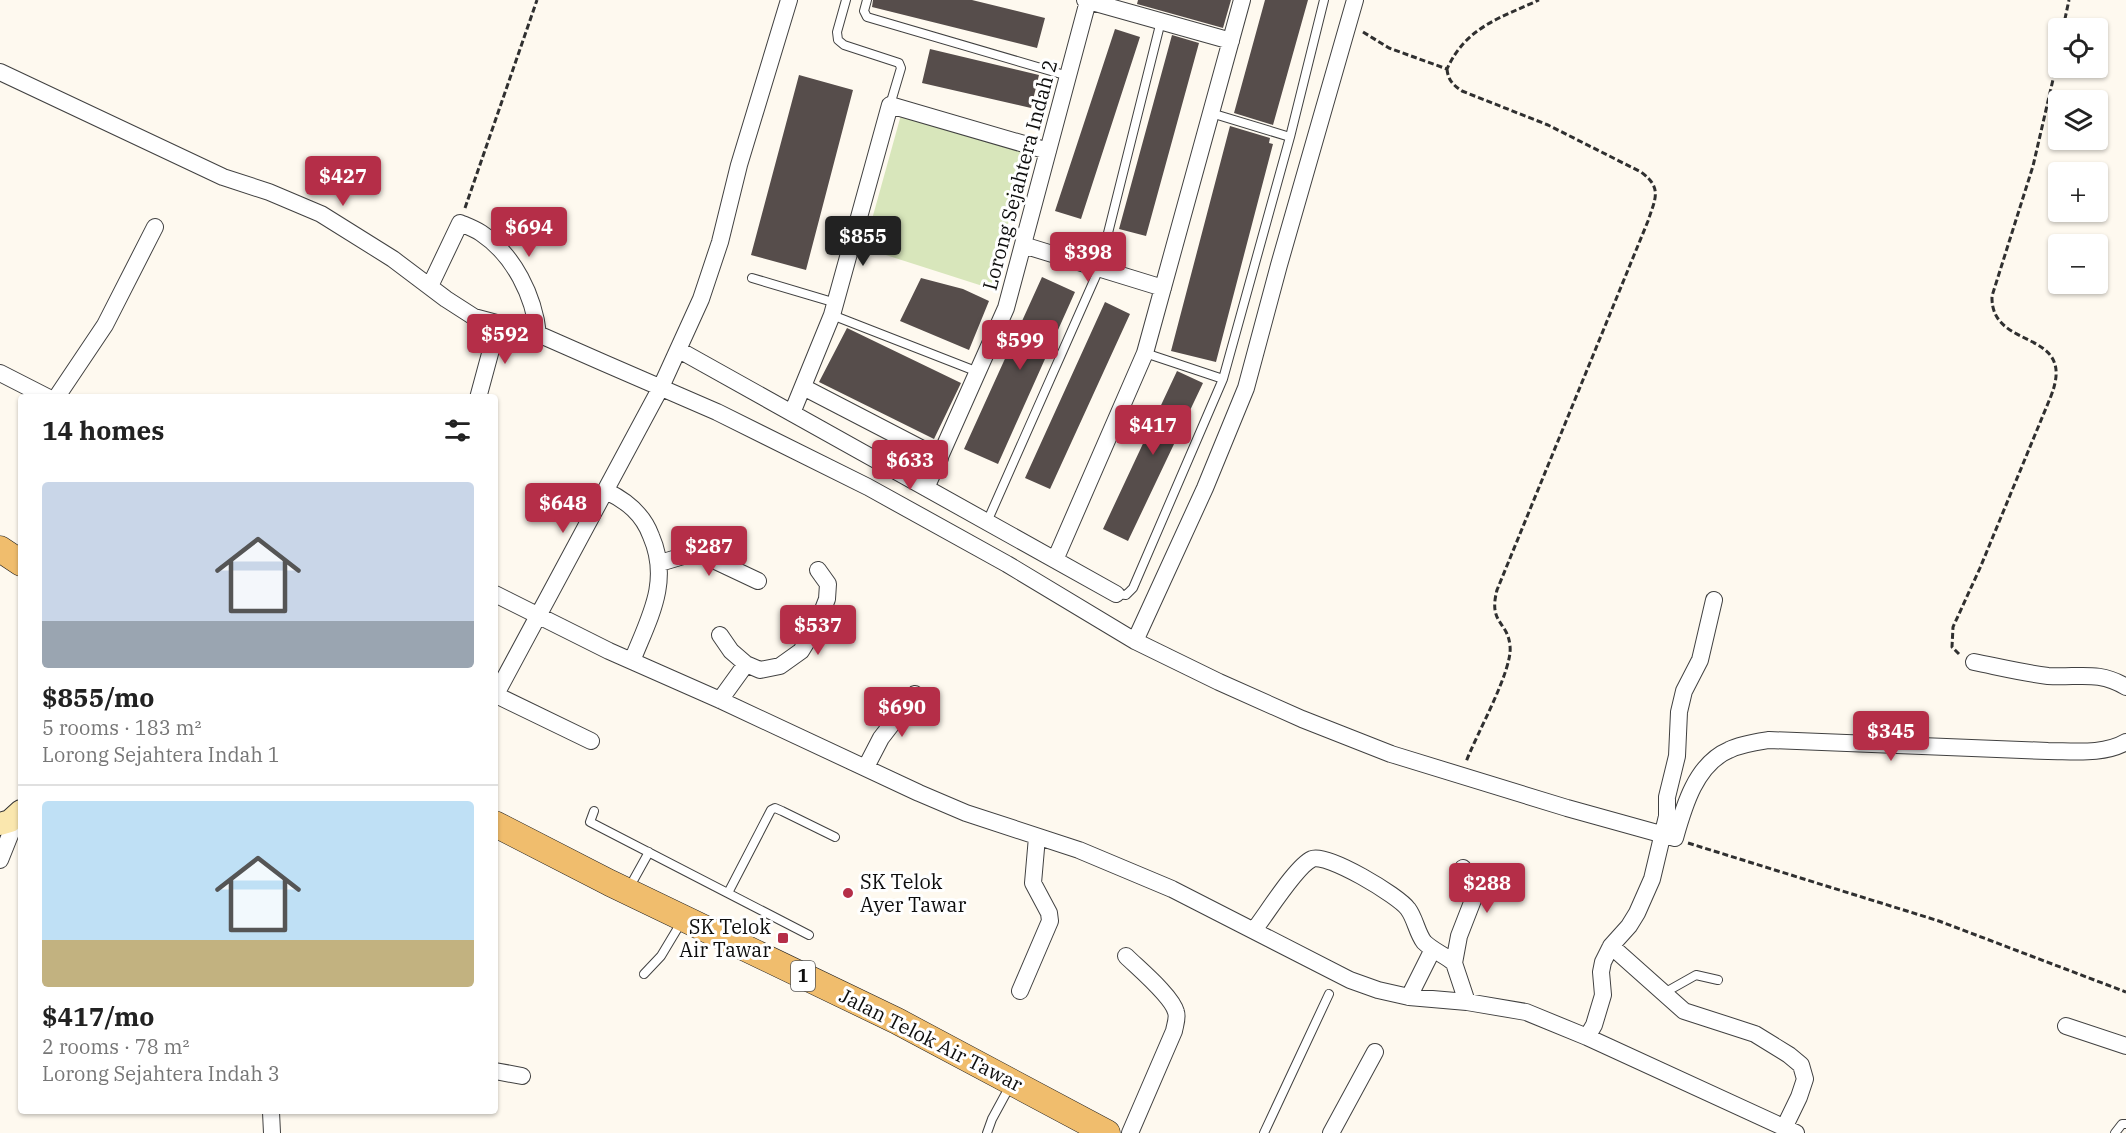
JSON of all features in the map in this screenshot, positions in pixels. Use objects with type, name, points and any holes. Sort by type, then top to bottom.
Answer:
[{"type":"main road","points":[[0,549],[18,561]]},
{"type":"main road","name":"Jalan Telok Air Tawar","points":[[498,826],[627,892],[897,1021],[1107,1133]]},
{"type":"street","points":[[498,690],[661,387],[701,299],[789,0]]},
{"type":"street","points":[[1087,0],[1231,41]]},
{"type":"street","name":"Lorong Sejahtera Indah 2","points":[[927,488],[1006,308],[1087,0]]},
{"type":"street","points":[[1055,560],[1145,353],[1242,0]]},
{"type":"street","points":[[1135,641],[1205,488],[1246,388],[1355,0]]},
{"type":"street","points":[[0,72],[223,177],[269,192],[321,214],[393,258],[446,299],[474,317],[538,334],[661,387],[717,412],[868,487],[1007,564],[1135,641],[1219,682],[1302,719],[1391,754],[1669,837]]},
{"type":"street","points":[[792,413],[834,309],[890,105],[1048,151]]},
{"type":"street","points":[[430,286],[460,223],[483,234],[516,268],[531,299],[538,334]]},
{"type":"street","points":[[59,394],[105,325],[155,227]]},
{"type":"street","points":[[1023,245],[1163,288]]},
{"type":"street","points":[[479,394],[498,324]]},
{"type":"street","points":[[679,350],[1116,594]]},
{"type":"street","points":[[0,373],[41,394]]},
{"type":"street","points":[[803,387],[940,458]]},
{"type":"street","points":[[606,491],[621,498],[635,509],[648,528],[660,563],[660,579],[655,603],[632,661]]},
{"type":"street","points":[[660,563],[690,554],[705,556],[758,581]]},
{"type":"street","points":[[720,635],[731,651],[746,664],[760,670],[780,666],[801,651],[817,625],[827,599],[828,584],[818,570]]},
{"type":"street","points":[[498,596],[632,661],[720,699],[966,813],[1079,850],[1172,889],[1350,981],[1409,997],[1467,1002],[1526,1012],[1587,1037],[1787,1131],[1805,1079],[1801,1065],[1755,1034],[1684,1011],[1611,946]]},
{"type":"street","points":[[1669,837],[1667,797],[1677,756],[1679,712],[1684,691],[1700,660],[1714,600]]},
{"type":"street","points":[[1974,662],[2050,676],[2099,676],[2126,687]]},
{"type":"street","points":[[720,699],[746,664]]},
{"type":"street","points":[[866,767],[881,738],[915,694]]},
{"type":"street","points":[[498,697],[591,741]]},
{"type":"street","points":[[1587,1037],[1599,1011],[1603,995],[1601,972],[1603,962],[1611,946],[1629,926],[1645,899],[1669,837],[1682,816],[1700,775],[1712,760],[1728,750],[1770,740],[2038,751],[2093,751],[2126,742]]},
{"type":"street","points":[[0,860],[12,830],[10,819]]},
{"type":"street","points":[[1020,991],[1050,921],[1050,914],[1033,883],[1037,837]]},
{"type":"street","points":[[1254,930],[1301,868],[1312,858],[1319,858],[1344,868],[1400,901],[1408,909],[1423,940],[1454,963]]},
{"type":"street","points":[[1463,868],[1473,900],[1459,936],[1454,963],[1467,1002]]},
{"type":"street","points":[[1409,997],[1433,949]]},
{"type":"street","points":[[1126,956],[1172,1004],[1177,1014],[1174,1031],[1130,1133]]},
{"type":"street","points":[[2066,1026],[2126,1046]]},
{"type":"street","points":[[1331,1133],[1375,1052]]},
{"type":"street","points":[[498,1072],[522,1076]]},
{"type":"street","points":[[271,1114],[272,1133]]},
{"type":"lane","points":[[846,0],[837,32],[838,40],[844,45],[899,63],[901,68],[890,105]]},
{"type":"lane","points":[[867,0],[864,11],[867,16],[1068,76]]},
{"type":"lane","points":[[1116,594],[1126,595],[1133,588],[1223,379],[1290,137],[1324,0]]},
{"type":"lane","points":[[987,522],[1099,269],[1161,21]]},
{"type":"lane","points":[[1211,113],[1290,137]]},
{"type":"lane","points":[[752,278],[834,309],[978,372]]},
{"type":"lane","points":[[1145,353],[1223,379]]},
{"type":"lane","points":[[728,893],[771,810],[775,808],[835,837]]},
{"type":"lane","points":[[594,811],[590,822],[809,935]]},
{"type":"lane","points":[[627,892],[649,852]]},
{"type":"lane","points":[[644,974],[661,956],[683,919]]},
{"type":"lane","points":[[1664,993],[1696,975],[1718,980]]},
{"type":"lane","points":[[1264,1133],[1329,994]]},
{"type":"lane","points":[[987,1133],[1012,1081]]},
{"type":"lane","points":[[2115,1133],[2122,1124],[2126,1124]]},
{"type":"path","points":[[460,223],[537,0]]},
{"type":"path","points":[[1461,775],[1508,667],[1510,645],[1494,611],[1493,603],[1497,590],[1647,221],[1656,189],[1651,179],[1641,172],[1548,125],[1462,91],[1453,85],[1447,69],[1461,45],[1475,31],[1539,0]]},
{"type":"path","points":[[2065,18],[2069,0]]},
{"type":"path","points":[[1349,23],[1389,48],[1447,69]]},
{"type":"path","points":[[1974,662],[1962,656],[1952,647],[1953,627],[1980,568],[2051,396],[2057,375],[2056,364],[2044,348],[2005,327],[1997,319],[1992,308],[1992,296],[2033,166],[2053,78]]},
{"type":"path","points":[[1669,837],[1939,921],[2126,992]]},
{"type":"green space","points":[[901,115],[1028,143],[992,289],[864,248]]},
{"type":"building","points":[[873,0],[972,0],[1045,18],[1037,48],[872,7]]},
{"type":"building","points":[[1138,0],[1231,0],[1223,28],[1137,4]]},
{"type":"building","points":[[1265,0],[1308,0],[1273,125],[1234,113]]},
{"type":"building","points":[[1115,29],[1140,37],[1081,219],[1055,211]]},
{"type":"building","points":[[1172,35],[1199,43],[1146,236],[1119,229]]},
{"type":"building","points":[[930,49],[1039,75],[1031,108],[922,83]]},
{"type":"building","points":[[799,75],[853,90],[806,270],[751,255]]},
{"type":"building","points":[[1230,126],[1270,138],[1269,143],[1273,144],[1216,362],[1171,351]]},
{"type":"building","points":[[1042,277],[1075,292],[998,464],[964,449]]},
{"type":"building","points":[[921,278],[963,289],[989,301],[969,350],[900,321]]},
{"type":"building","points":[[1105,302],[1130,314],[1050,489],[1025,478]]},
{"type":"building","points":[[847,328],[961,383],[934,439],[819,382]]},
{"type":"building","points":[[1177,371],[1203,383],[1128,541],[1103,529]]},
{"type":"place","name":"SK Telok Ayer Tawar","points":[[848,893]]},
{"type":"place","name":"SK Telok Air Tawar","points":[[783,938]]}]
